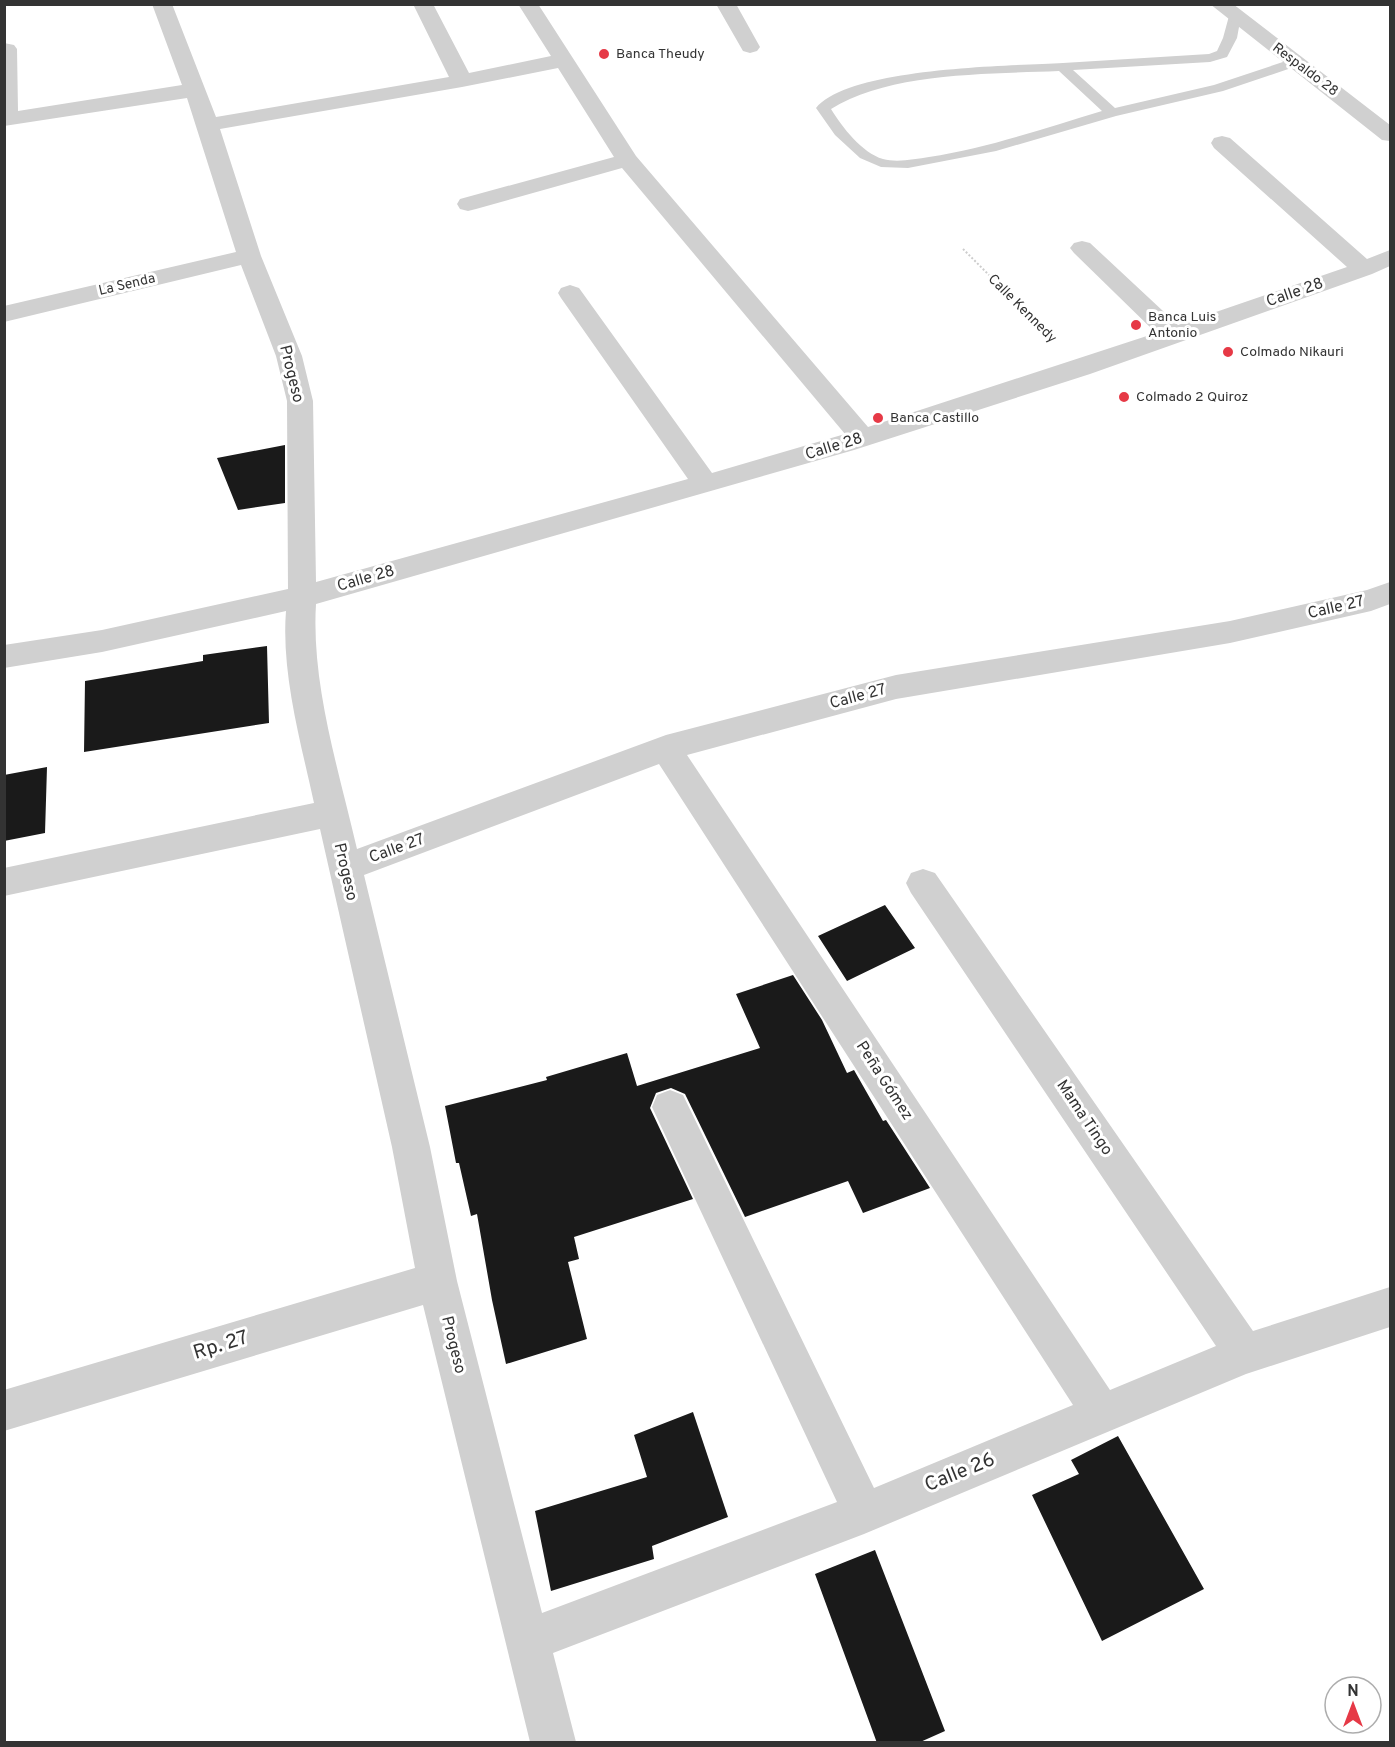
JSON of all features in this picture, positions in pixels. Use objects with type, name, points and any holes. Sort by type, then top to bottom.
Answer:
[{"type":"street","name":"Progeso","points":[[162,4],[208,125],[249,256],[288,356],[300,401],[302,597],[298,621],[314,733],[411,1147],[436,1281],[529,1640],[553,1743]]},
{"type":"street","points":[[423,4],[462,81]]},
{"type":"street","points":[[528,4],[627,160],[863,438]]},
{"type":"street","points":[[726,4],[750,47]]},
{"type":"street","name":"Respaldo 28","points":[[1228,8],[1390,135]]},
{"type":"street","points":[[7,49],[6,119],[194,90]]},
{"type":"street","points":[[208,125],[462,81],[564,60]]},
{"type":"street","points":[[1222,143],[1364,269]]},
{"type":"street","points":[[468,204],[627,160]]},
{"type":"street","points":[[1082,249],[1174,336]]},
{"type":"street","name":"La Senda","points":[[4,314],[249,256]]},
{"type":"street","name":"Calle 28","points":[[4,657],[102,641],[302,597],[706,484],[863,438],[1081,368],[1364,269],[1390,257]]},
{"type":"street","points":[[570,293],[706,484]]},
{"type":"street","name":"Calle 27","points":[[344,868],[666,748],[896,687],[1230,632],[1371,600],[1390,593]]},
{"type":"street","name":"Peña Gómez","points":[[666,748],[1102,1414]]},
{"type":"street","points":[[4,882],[331,813]]},
{"type":"street","name":"Mama Tingo","points":[[923,883],[1245,1354]]},
{"type":"street","points":[[670,1107],[864,1512]]},
{"type":"street","name":"Rp. 27","points":[[4,1410],[436,1281]]},
{"type":"street","name":"Calle 26","points":[[529,1640],[864,1512],[1245,1354],[1390,1307]]},
{"type":"lane","points":[[1228,8],[1230,38],[1222,54],[1210,58],[1010,68],[922,76],[847,93],[831,100],[823,108],[829,119],[869,159],[882,164],[900,165],[948,159],[1112,113],[1218,88],[1295,62]]},
{"type":"lane","points":[[1062,67],[1112,113]]},
{"type":"path","name":"Calle Kennedy","points":[[963,249],[1081,368]]},
{"type":"building","points":[[285,445],[285,503],[238,510],[217,458]]},
{"type":"building","points":[[267,646],[269,723],[84,752],[85,681],[203,661],[203,655]]},
{"type":"building","points":[[47,767],[45,833],[4,841],[4,775]]},
{"type":"building","points":[[885,905],[915,948],[847,981],[818,936]]},
{"type":"building","points":[[793,975],[822,1020],[847,1073],[854,1070],[883,1121],[886,1120],[930,1188],[863,1213],[848,1181],[745,1217],[685,1094],[671,1088],[656,1093],[650,1108],[693,1199],[574,1237],[579,1259],[568,1262],[587,1339],[506,1364],[477,1214],[471,1216],[459,1163],[456,1163],[445,1106],[547,1080],[546,1077],[627,1053],[637,1086],[760,1048],[736,994]]},
{"type":"building","points":[[693,1412],[728,1517],[652,1546],[654,1559],[551,1591],[535,1511],[647,1477],[634,1435]]},
{"type":"building","points":[[1118,1436],[1204,1589],[1102,1641],[1032,1495],[1079,1474],[1071,1460]]},
{"type":"building","points":[[875,1550],[945,1731],[918,1743],[877,1743],[815,1574]]},
{"type":"place","name":"Banca Theudy","points":[[604,54]]},
{"type":"place","name":"Banca Luis Antonio","points":[[1136,325]]},
{"type":"place","name":"Colmado Nikauri","points":[[1228,352]]},
{"type":"place","name":"Colmado 2 Quiroz","points":[[1124,397]]},
{"type":"place","name":"Banca Castillo","points":[[878,418]]}]
